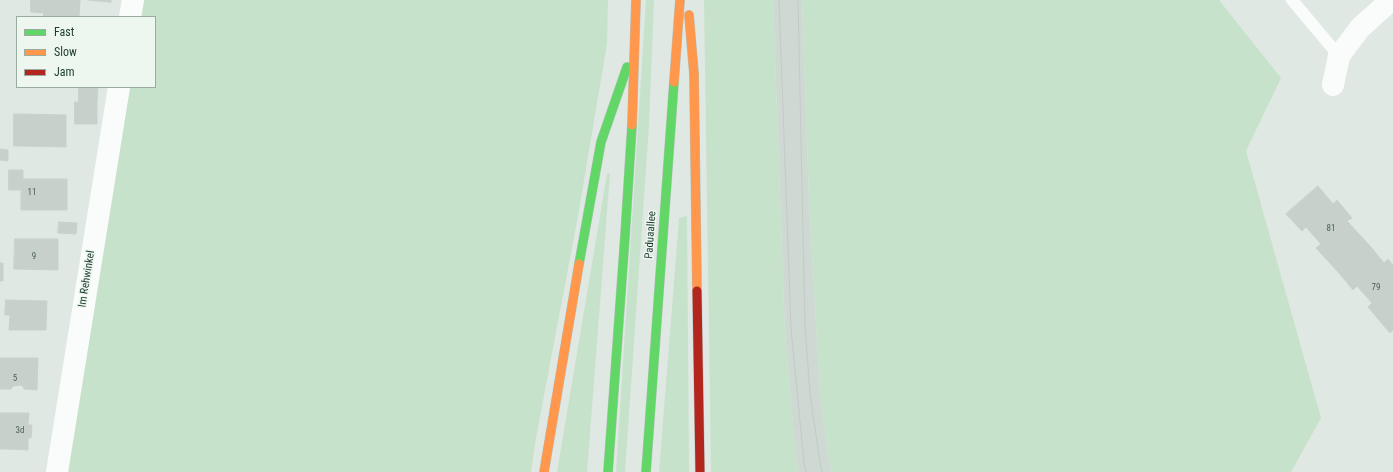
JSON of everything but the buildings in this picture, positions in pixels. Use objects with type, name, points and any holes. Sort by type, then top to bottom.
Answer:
[{"type":"highway","points":[[608,472],[626,223],[636,0]]},
{"type":"highway","name":"Paduaallee","points":[[646,472],[680,0]]},
{"type":"highway","points":[[688,0],[694,74],[700,472]]},
{"type":"highway","points":[[544,472],[572,301],[601,142],[635,46]]},
{"type":"street","points":[[130,16],[133,0]]},
{"type":"street","points":[[1333,85],[1340,56],[1360,28],[1391,0]]},
{"type":"street","name":"Im Rehwinkel","points":[[57,472],[119,88]]},
{"type":"lane","points":[[1292,0],[1340,56]]},
{"type":"shaded area","points":[[773,0],[802,0],[809,198],[820,393],[832,472],[799,472],[796,460],[785,333]]},
{"type":"green space","points":[[144,0],[608,0],[607,44],[578,216],[536,438],[531,472],[66,472],[129,88],[156,88],[156,16],[141,16]]},
{"type":"green space","points":[[646,0],[654,0],[649,125],[625,472],[616,472]]},
{"type":"green space","points":[[704,0],[773,0],[785,333],[796,459],[799,472],[711,472]]},
{"type":"green space","points":[[802,0],[1219,0],[1281,78],[1246,151],[1321,418],[1291,472],[832,472],[820,393],[809,198]]},
{"type":"green space","points":[[610,173],[587,472],[557,472],[607,174]]},
{"type":"green space","points":[[687,216],[689,472],[659,472],[679,218]]},
{"type":"tram line","points":[[779,0],[791,328],[806,472]]},
{"type":"tram line","points":[[798,0],[805,326],[810,394],[822,472]]},
{"type":"traffic: fast","points":[[579,264],[601,142],[627,67]]},
{"type":"traffic: fast","points":[[646,472],[674,82]]},
{"type":"traffic: fast","points":[[608,472],[632,125]]},
{"type":"traffic: slow","points":[[632,125],[636,0]]},
{"type":"traffic: slow","points":[[674,82],[680,0]]},
{"type":"traffic: slow","points":[[689,15],[694,74],[697,291]]},
{"type":"traffic: slow","points":[[544,472],[579,264]]},
{"type":"traffic: jam","points":[[697,291],[700,472]]}]
